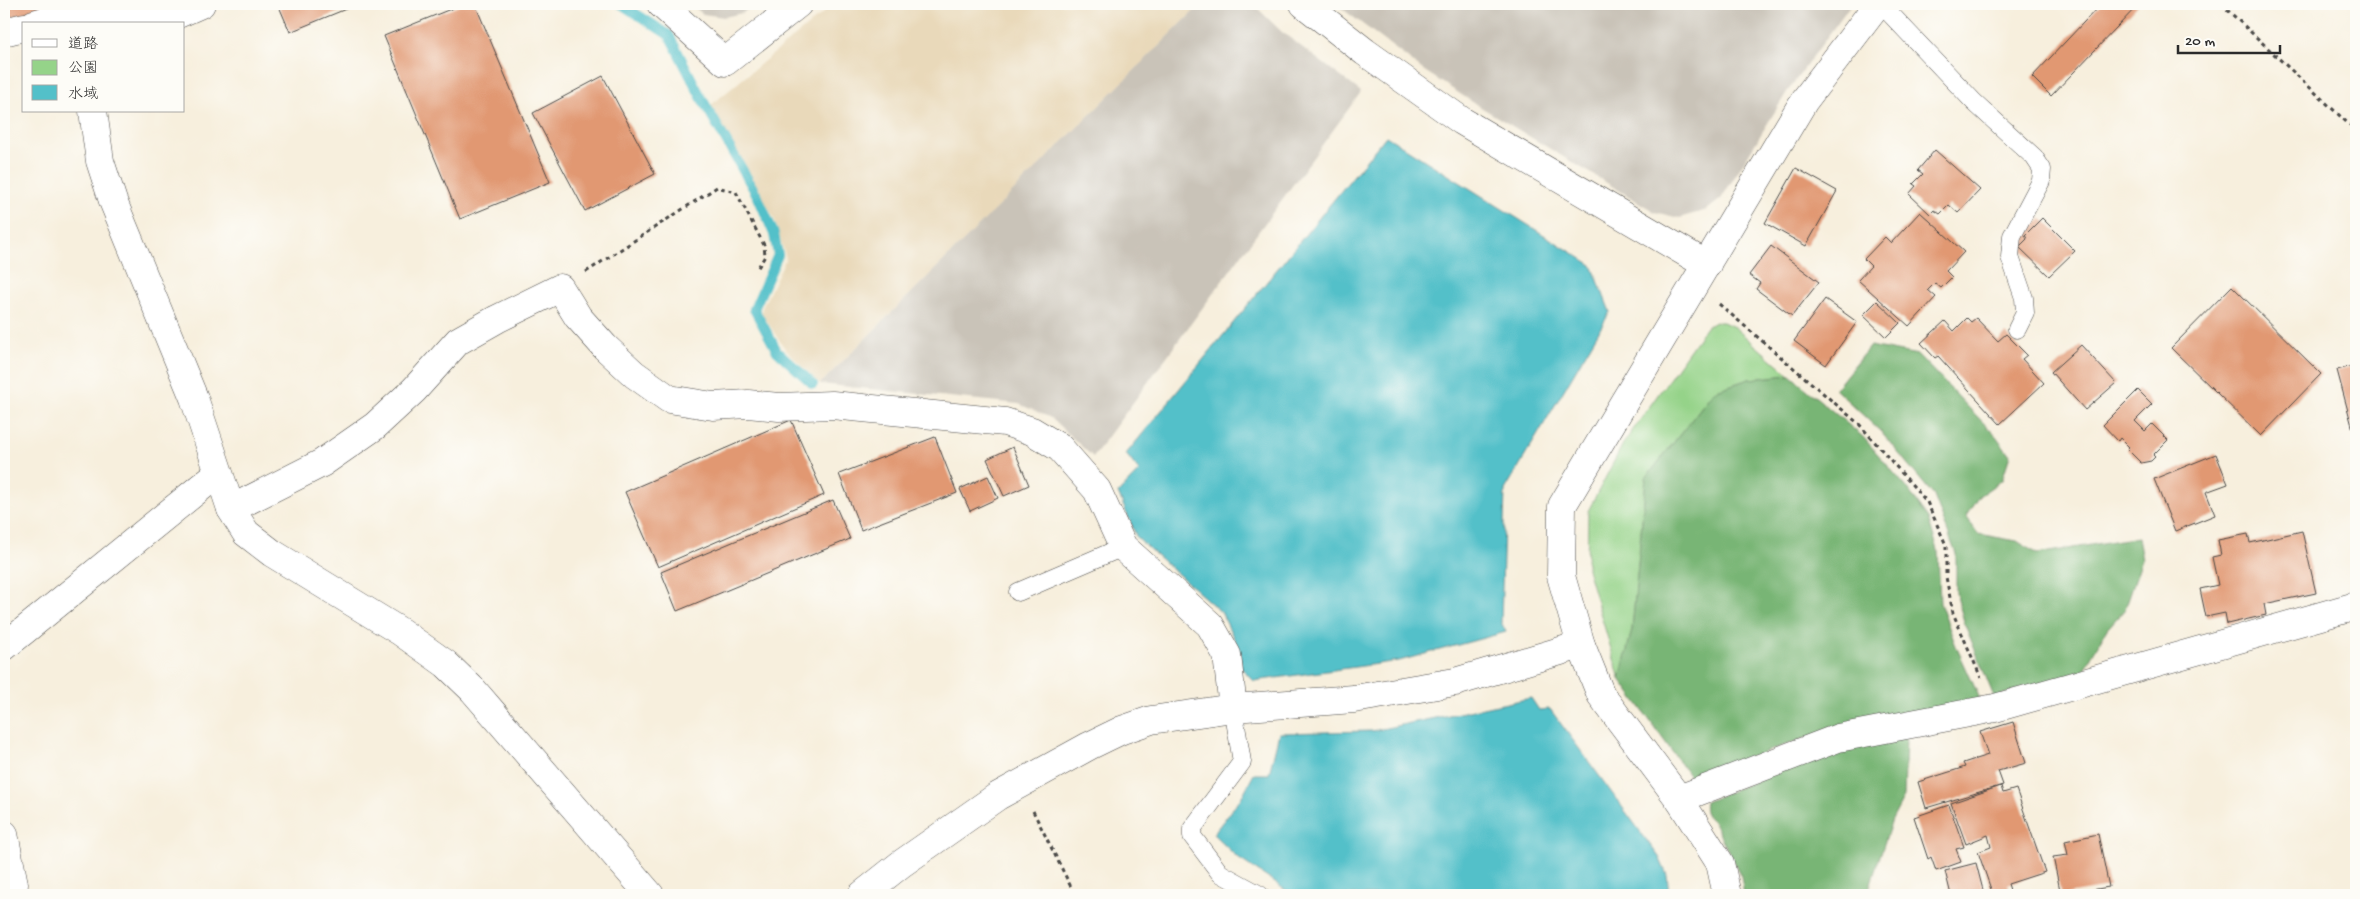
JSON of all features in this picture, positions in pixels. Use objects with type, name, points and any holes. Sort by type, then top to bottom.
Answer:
[{"type":"street","points":[[42,22],[79,13],[160,22],[201,4]]},
{"type":"street","points":[[661,4],[725,62],[798,4]]},
{"type":"street","points":[[1304,4],[1365,52],[1462,121],[1701,274]]},
{"type":"street","points":[[1727,895],[1720,863],[1679,799],[1602,695],[1581,644],[1561,576],[1562,506],[1804,101],[1880,4]]},
{"type":"street","points":[[4,32],[22,28]]},
{"type":"street","points":[[93,112],[100,161],[113,201],[194,398],[217,474],[231,509],[246,533],[272,553],[400,632],[446,664],[480,698],[650,895]]},
{"type":"street","points":[[231,509],[322,463],[375,426],[414,390],[458,341],[497,319],[560,288],[578,317],[605,347],[634,374],[669,399],[713,406],[748,404],[779,407],[832,405],[1005,422],[1032,430],[1060,448],[1098,490],[1123,547],[1210,625],[1227,656],[1234,708]]},
{"type":"street","points":[[4,647],[217,474]]},
{"type":"street","points":[[1679,799],[1838,738],[1995,708],[2356,606]]},
{"type":"street","points":[[862,895],[901,864],[998,796],[1088,746],[1151,720],[1234,708],[1354,699],[1456,682],[1581,644]]},
{"type":"street","points":[[4,834],[7,841],[14,884],[13,895]]},
{"type":"lane","points":[[1880,4],[1974,102],[2034,157],[2042,169],[2041,181],[2012,236],[2010,257],[2024,298],[2025,313],[2017,329]]},
{"type":"lane","points":[[1018,592],[1123,547]]},
{"type":"lane","points":[[1234,708],[1242,762],[1192,829],[1192,836],[1220,873],[1260,895]]},
{"type":"path","points":[[2221,4],[2356,131]]},
{"type":"path","points":[[560,288],[717,188],[736,192],[764,245],[765,256],[756,269]]},
{"type":"path","points":[[1701,274],[1859,424],[1927,502],[1946,545],[1946,577],[1953,614],[1995,708]]},
{"type":"path","points":[[1020,784],[1075,895]]},
{"type":"shaded area","points":[[690,4],[756,4],[742,13],[724,17],[703,14]]},
{"type":"shaded area","points":[[834,4],[1201,4],[820,384],[786,350],[762,314],[762,308],[786,258],[774,218],[711,105]]},
{"type":"shaded area","points":[[1201,4],[1253,4],[1282,32],[1361,92],[1093,457],[1051,418],[1019,404],[820,384]]},
{"type":"shaded area","points":[[1336,4],[1851,4],[1787,92],[1721,199],[1707,210],[1679,218],[1655,212],[1474,103],[1423,70]]},
{"type":"green space","points":[[1715,322],[1723,322],[1734,327],[1790,375],[1749,379],[1714,391],[1646,478],[1632,630],[1620,679],[1587,569],[1588,511],[1623,444],[1706,327]]},
{"type":"green space","points":[[1870,346],[1918,355],[1996,436],[2010,455],[2002,480],[1979,496],[1966,516],[1978,534],[2017,541],[2037,554],[2138,537],[2142,559],[2125,609],[2107,629],[2083,671],[1994,697],[1965,625],[1956,593],[1956,554],[1934,496],[1881,432],[1835,389]]},
{"type":"green space","points":[[1790,375],[1863,437],[1907,488],[1928,518],[1938,550],[1940,603],[1956,646],[1981,701],[1826,731],[1691,778],[1620,679],[1632,630],[1646,478],[1714,391],[1749,379]]},
{"type":"green space","points":[[1906,738],[1904,797],[1892,820],[1867,895],[1744,895],[1741,876],[1713,821],[1706,813],[1704,808],[1705,802],[1829,751]]},
{"type":"water","points":[[1386,136],[1592,265],[1610,312],[1505,490],[1501,622],[1506,632],[1399,661],[1254,681],[1241,668],[1240,651],[1221,612],[1137,538],[1118,493],[1139,471],[1126,454]]},
{"type":"water","points":[[1531,698],[1539,710],[1550,709],[1659,857],[1667,875],[1669,895],[1293,895],[1238,858],[1213,834],[1241,798],[1254,774],[1269,774],[1279,733],[1372,731]]},
{"type":"building","points":[[4,4],[62,4],[4,23]]},
{"type":"building","points":[[278,4],[358,4],[290,32]]},
{"type":"building","points":[[463,4],[475,4],[550,182],[460,219],[384,36]]},
{"type":"building","points":[[2101,4],[2139,4],[2051,96],[2032,77]]},
{"type":"building","points":[[603,76],[655,174],[585,211],[533,113]]},
{"type":"building","points":[[1935,150],[1980,190],[1958,213],[1949,205],[1940,214],[1934,210],[1930,214],[1909,194],[1916,186],[1913,184],[1923,174],[1918,170]]},
{"type":"building","points":[[1796,168],[1837,191],[1806,246],[1765,223]]},
{"type":"building","points":[[1920,212],[1964,252],[1946,271],[1952,277],[1941,288],[1935,283],[1928,290],[1936,297],[1909,326],[1858,280],[1871,266],[1864,259],[1885,237],[1891,243]]},
{"type":"building","points":[[2042,218],[2075,251],[2049,276],[2019,247],[2027,239],[2025,235]]},
{"type":"building","points":[[1771,246],[1819,282],[1792,316],[1756,289],[1760,283],[1749,275]]},
{"type":"building","points":[[2232,286],[2321,374],[2261,436],[2171,348]]},
{"type":"building","points":[[1825,299],[1857,322],[1826,365],[1794,341]]},
{"type":"building","points":[[1877,301],[1900,323],[1886,337],[1863,315]]},
{"type":"building","points":[[1967,318],[1971,322],[1976,318],[1998,341],[2006,334],[2027,355],[2022,359],[2044,383],[2000,424],[1938,356],[1935,358],[1921,343],[1945,321],[1954,331]]},
{"type":"building","points":[[2081,345],[2116,383],[2085,410],[2051,372]]},
{"type":"building","points":[[2356,365],[2356,441],[2337,370]]},
{"type":"building","points":[[2138,390],[2152,404],[2135,421],[2145,431],[2152,424],[2168,440],[2153,455],[2155,457],[2151,461],[2141,463],[2127,449],[2129,447],[2120,438],[2118,441],[2103,425]]},
{"type":"building","points":[[791,420],[824,495],[658,567],[625,492]]},
{"type":"building","points":[[935,437],[957,493],[861,530],[839,474]]},
{"type":"building","points":[[1013,447],[1029,485],[1004,496],[987,459]]},
{"type":"building","points":[[2216,454],[2228,484],[2206,492],[2215,515],[2175,531],[2154,479]]},
{"type":"building","points":[[988,476],[998,498],[970,511],[960,489]]},
{"type":"building","points":[[833,500],[850,539],[677,611],[661,572]]},
{"type":"building","points":[[2302,531],[2316,593],[2264,604],[2266,615],[2227,624],[2225,613],[2206,617],[2200,589],[2218,585],[2212,557],[2221,555],[2218,540],[2248,534],[2250,543]]},
{"type":"building","points":[[2013,722],[2026,763],[1998,771],[2003,785],[1926,808],[1918,782],[1965,767],[1963,763],[1988,755],[1980,732]]},
{"type":"building","points":[[2001,786],[2003,793],[2016,789],[2045,872],[2008,884],[2010,890],[1993,895],[1978,852],[1991,847],[1988,835],[1966,844],[1951,803]]},
{"type":"building","points":[[1949,805],[1964,847],[1956,849],[1961,862],[1936,871],[1931,857],[1928,859],[1914,817]]},
{"type":"building","points":[[2098,834],[2109,887],[2061,895],[2053,857],[2068,855],[2065,841]]},
{"type":"building","points":[[1976,863],[1984,894],[1951,895],[1945,871]]},
{"type":"waterway","points":[[621,4],[669,35],[701,97],[758,197],[774,234],[778,255],[754,309],[777,351],[813,384]]}]
